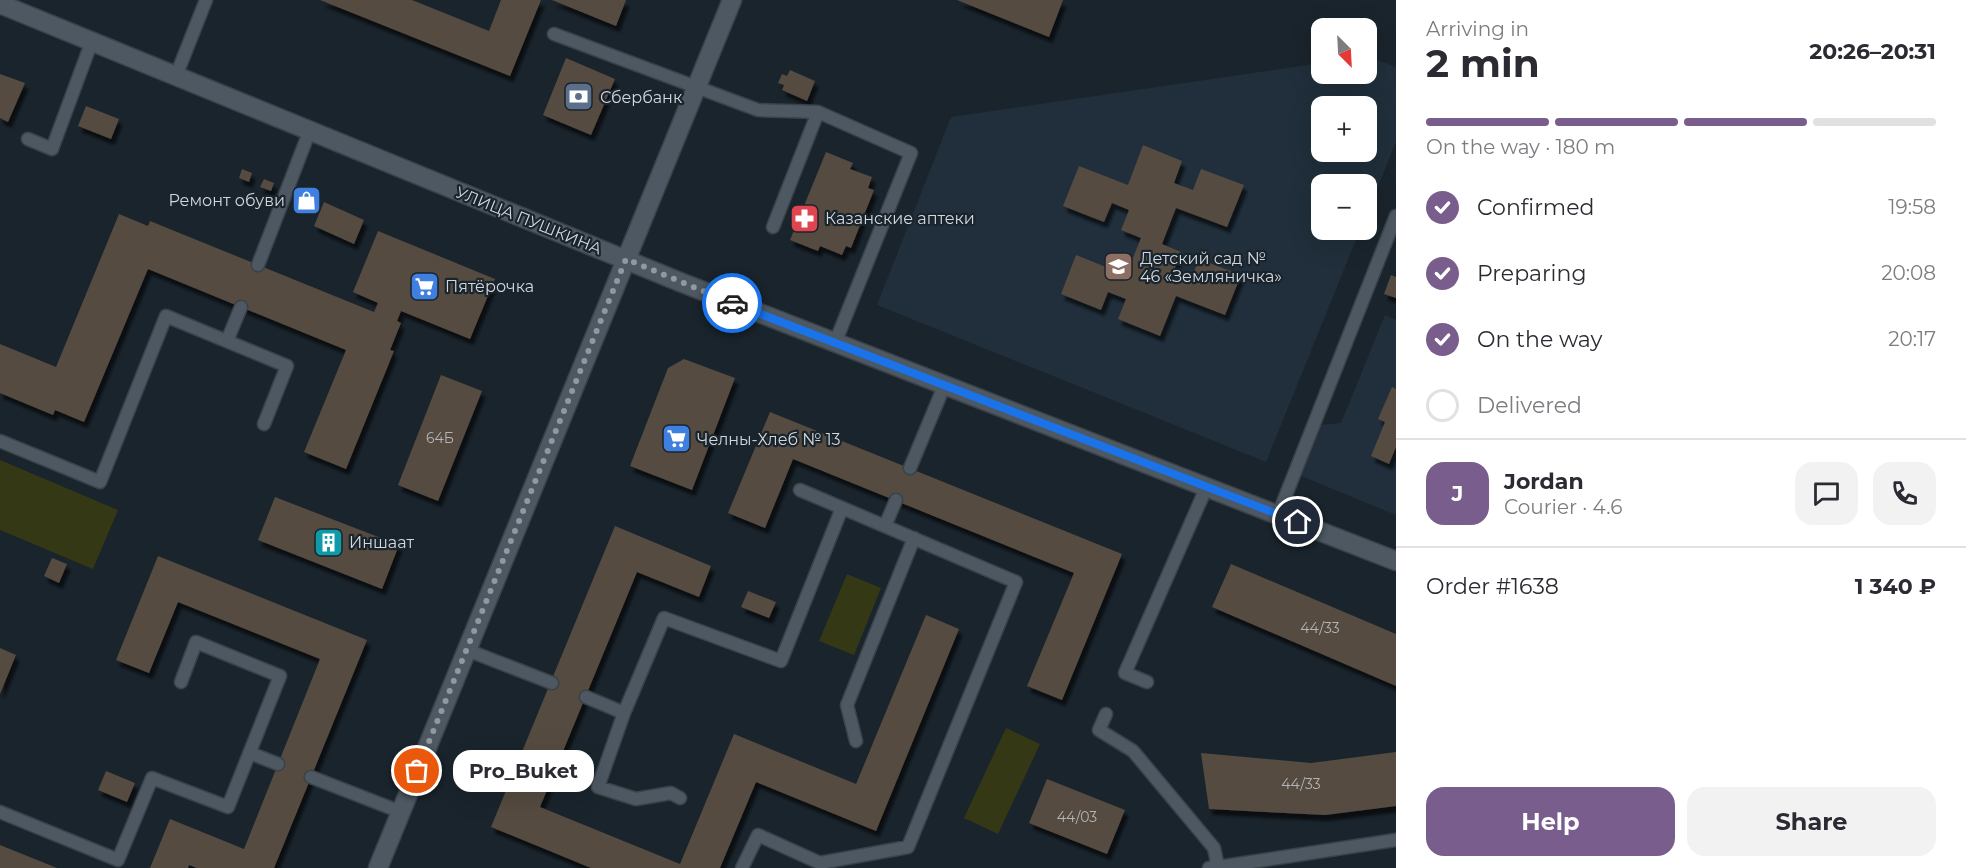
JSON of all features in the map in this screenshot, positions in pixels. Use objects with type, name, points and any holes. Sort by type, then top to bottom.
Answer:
[{"type":"street","points":[[378,868],[732,0]]},
{"type":"street","name":"УЛИЦА ПУШКИНА","points":[[0,4],[835,343],[1396,561]]},
{"type":"lane","points":[[176,76],[206,0]]},
{"type":"lane","points":[[554,34],[758,110],[818,112],[911,153],[835,343]]},
{"type":"lane","points":[[28,139],[52,149],[92,41]]},
{"type":"lane","points":[[773,226],[818,112]]},
{"type":"lane","points":[[258,265],[310,130]]},
{"type":"lane","points":[[1278,515],[1396,216]]},
{"type":"lane","points":[[227,341],[241,307]]},
{"type":"lane","points":[[0,441],[100,482],[166,316],[287,366],[264,424]]},
{"type":"lane","points":[[910,468],[945,384]]},
{"type":"lane","points":[[1147,682],[1125,673],[1207,486]]},
{"type":"lane","points":[[742,868],[758,835],[819,862],[908,847],[1016,582],[800,490]]},
{"type":"lane","points":[[885,526],[896,500]]},
{"type":"lane","points":[[680,798],[671,792],[636,799],[598,787],[624,713],[664,618],[781,661],[842,508]]},
{"type":"lane","points":[[856,741],[847,705],[914,538]]},
{"type":"lane","points":[[0,812],[118,860],[152,778],[228,807],[280,676],[196,642],[181,682]]},
{"type":"lane","points":[[467,650],[552,683]]},
{"type":"lane","points":[[585,697],[624,713]]},
{"type":"lane","points":[[1106,714],[1099,730],[1132,751],[1214,848],[1213,867],[1396,840]]},
{"type":"lane","points":[[250,753],[278,764]]},
{"type":"lane","points":[[311,777],[401,812]]},
{"type":"shaded area","name":"Детский сад № 46 «Земляничка»","points":[[1377,60],[1396,67],[1396,142],[1377,189],[1377,174],[1311,174],[1311,240],[1356,240],[1266,462],[877,305],[951,117],[1311,64],[1311,84],[1377,84]]},
{"type":"shaded area","points":[[1385,315],[1396,320],[1396,515],[1301,476],[1320,425],[1341,423]]},
{"type":"green space","points":[[0,460],[118,510],[93,569],[0,530]]},
{"type":"green space","points":[[847,574],[881,588],[854,655],[819,641]]},
{"type":"green space","points":[[1006,728],[1040,744],[998,834],[964,818]]},
{"type":"building","points":[[320,0],[412,0],[489,31],[501,0],[541,0],[510,76]]},
{"type":"building","points":[[552,0],[626,0],[616,26]]},
{"type":"building","points":[[957,0],[1063,0],[1049,37]]},
{"type":"building","name":"Сбербанк","points":[[566,58],[615,79],[591,135],[543,115]]},
{"type":"building","points":[[790,70],[815,81],[807,101],[782,90],[784,85],[778,83],[782,74],[787,76]]},
{"type":"building","points":[[0,74],[25,83],[8,122],[0,118]]},
{"type":"building","points":[[86,106],[119,119],[111,139],[78,126]]},
{"type":"building","points":[[1143,145],[1182,161],[1174,183],[1193,190],[1201,169],[1244,185],[1227,227],[1176,208],[1162,244],[1181,252],[1173,273],[1191,279],[1199,259],[1241,275],[1225,315],[1176,296],[1160,336],[1118,319],[1126,299],[1108,292],[1101,310],[1061,294],[1076,255],[1126,275],[1141,238],[1121,230],[1129,210],[1112,203],[1104,222],[1063,206],[1079,166],[1128,185]]},
{"type":"building","points":[[826,152],[853,163],[850,169],[872,177],[868,188],[874,190],[851,248],[846,246],[842,255],[820,246],[818,251],[790,240]]},
{"type":"building","points":[[242,169],[252,173],[249,182],[239,178]]},
{"type":"building","points":[[264,179],[274,183],[271,191],[260,187]]},
{"type":"building","points":[[302,194],[311,198],[308,207],[299,203]]},
{"type":"building","points":[[324,202],[364,220],[354,244],[314,226]]},
{"type":"building","points":[[119,214],[148,226],[150,221],[374,312],[378,303],[353,292],[378,231],[495,279],[470,339],[401,311],[397,321],[401,323],[390,350],[394,351],[346,469],[304,452],[346,350],[148,269],[84,422],[55,410],[53,415],[0,393],[0,344],[56,367]]},
{"type":"building","points":[[1391,275],[1396,277],[1396,298],[1384,294]]},
{"type":"building","name":"Челны-Хлеб № 13","points":[[684,359],[735,378],[692,490],[630,466],[668,368]]},
{"type":"building","points":[[441,375],[482,391],[438,501],[398,485]]},
{"type":"building","points":[[1392,387],[1396,389],[1396,447],[1389,464],[1371,456],[1385,422],[1378,419]]},
{"type":"building","points":[[770,412],[1122,554],[1062,700],[1027,686],[1074,573],[793,459],[765,528],[728,513]]},
{"type":"building","name":"Иншаат","points":[[275,497],[399,545],[382,589],[258,540]]},
{"type":"building","points":[[615,526],[711,566],[699,597],[637,572],[540,807],[680,864],[734,734],[856,784],[926,615],[959,629],[876,831],[756,782],[720,868],[591,868],[491,827]]},
{"type":"building","points":[[158,556],[367,640],[274,868],[197,868],[189,865],[188,868],[150,868],[170,819],[244,849],[320,659],[178,602],[149,673],[116,660]]},
{"type":"building","points":[[52,558],[67,564],[59,583],[44,576]]},
{"type":"building","points":[[1231,564],[1396,634],[1396,686],[1212,607]]},
{"type":"building","points":[[748,591],[776,602],[769,618],[741,607]]},
{"type":"building","points":[[0,648],[16,655],[0,694]]},
{"type":"building","points":[[1396,752],[1396,806],[1325,815],[1209,809],[1201,753],[1311,763]]},
{"type":"building","points":[[106,771],[135,783],[127,802],[98,790]]},
{"type":"building","points":[[1047,779],[1125,810],[1107,854],[1029,823]]},
{"type":"building","points":[[0,845],[57,868],[0,868]]},
{"type":"way so far","points":[[417,771],[626,259],[732,303]]},
{"type":"place","name":"Сбербанк","points":[[579,97]]},
{"type":"place","name":"Ремонт обуви","points":[[306,200]]},
{"type":"place","name":"Казанские аптеки","points":[[804,218]]},
{"type":"place","name":"Детский сад № 46 «Земляничка»","points":[[1119,267]]},
{"type":"place","name":"Пятёрочка","points":[[424,286]]},
{"type":"place","name":"Челны-Хлеб № 13","points":[[676,439]]},
{"type":"place","name":"Иншаат","points":[[328,542]]},
{"type":"place","name":"Pro_Buket","points":[[417,771]]},
{"type":"route","points":[[732,303],[1298,522]]}]
